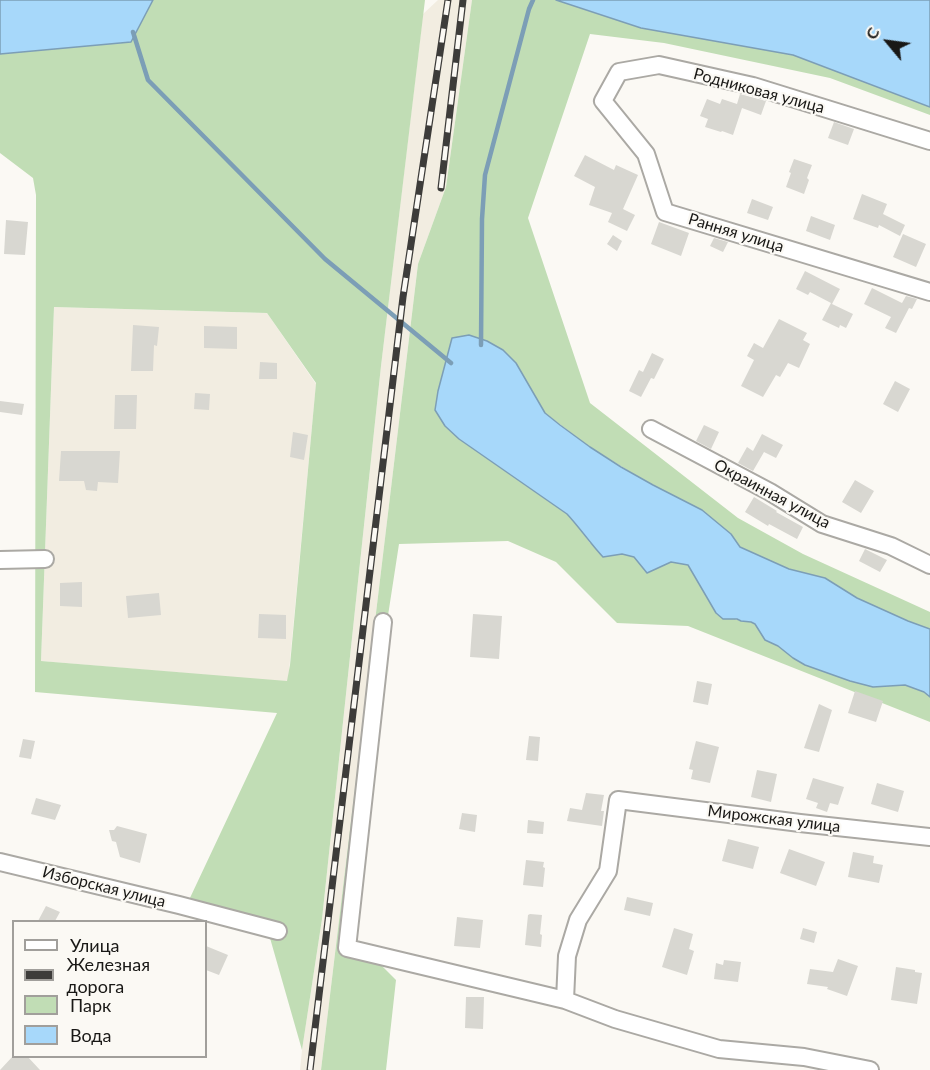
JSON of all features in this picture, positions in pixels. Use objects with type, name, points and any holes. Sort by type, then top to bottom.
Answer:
[{"type":"street","name":"Родниковая улица","points":[[603,101],[619,72],[659,65],[753,86],[930,141]]},
{"type":"street","name":"Ранняя улица","points":[[603,101],[646,154],[665,212],[930,292]]},
{"type":"street","name":"Окраинная улица","points":[[651,429],[770,492],[822,524],[891,546],[930,565]]},
{"type":"street","points":[[0,560],[45,560]]},
{"type":"street","points":[[383,622],[347,948],[565,1000],[615,1019],[719,1048],[804,1057],[870,1070]]},
{"type":"street","name":"Мирожская улица","points":[[565,1000],[567,956],[578,920],[608,872],[618,800],[930,837]]},
{"type":"street","name":"Изборская улица","points":[[0,862],[278,931]]},
{"type":"shaded area","points":[[438,0],[472,0],[446,187],[418,264],[321,1070],[300,1070],[322,919],[381,366],[423,14]]},
{"type":"shaded area","points":[[54,307],[267,313],[316,384],[288,682],[41,661]]},
{"type":"green space","points":[[153,0],[425,0],[381,366],[322,919],[302,1050],[270,938],[268,921],[189,900],[277,713],[35,692],[36,195],[33,178],[0,153],[0,54],[131,42]],"holes":[[[54,307],[267,313],[316,383],[287,681],[41,661]]]},
{"type":"green space","points":[[472,0],[556,0],[641,28],[793,55],[930,107],[930,115],[830,78],[664,43],[590,34],[528,218],[590,403],[738,518],[803,554],[930,612],[930,629],[857,598],[825,578],[789,569],[739,547],[731,534],[590,447],[545,413],[535,396],[452,338],[435,410],[459,439],[567,514],[590,543],[635,557],[647,573],[671,562],[688,565],[716,613],[755,624],[765,640],[778,646],[805,665],[873,687],[905,685],[924,692],[930,697],[930,722],[688,626],[617,623],[556,562],[508,541],[399,544],[387,622],[353,937],[396,980],[386,1070],[321,1070],[418,264],[446,187]]},
{"type":"water","points":[[0,0],[153,0],[131,42],[0,54]]},
{"type":"water","points":[[556,0],[930,0],[930,107],[793,55],[641,28]]},
{"type":"water","points":[[469,335],[503,350],[516,363],[545,413],[560,425],[621,467],[702,510],[731,534],[740,547],[789,569],[825,578],[857,598],[930,629],[930,697],[924,692],[905,685],[873,687],[805,665],[778,646],[765,640],[755,624],[737,619],[723,619],[716,613],[688,565],[671,562],[647,573],[634,557],[622,554],[603,557],[567,514],[459,439],[445,426],[435,410],[452,338]]},
{"type":"building","points":[[740,94],[766,101],[761,115],[742,108],[733,135],[705,127],[708,119],[700,116],[707,99],[720,104],[722,99],[737,104]]},
{"type":"building","points":[[834,122],[854,129],[848,145],[828,138]]},
{"type":"building","points":[[585,155],[614,170],[616,165],[638,175],[623,209],[635,215],[627,231],[608,222],[612,213],[589,205],[595,187],[574,176]]},
{"type":"building","points":[[794,159],[812,165],[804,194],[786,187]]},
{"type":"building","points":[[862,194],[887,204],[883,214],[905,225],[900,236],[879,225],[878,228],[853,219]]},
{"type":"building","points":[[752,199],[773,207],[768,220],[747,213]]},
{"type":"building","points":[[811,216],[835,225],[830,240],[806,231]]},
{"type":"building","points":[[6,220],[28,222],[25,255],[4,254]]},
{"type":"building","points":[[659,222],[689,233],[681,256],[651,244]]},
{"type":"building","points":[[903,234],[926,244],[916,267],[893,257]]},
{"type":"building","points":[[613,235],[622,241],[617,251],[607,244]]},
{"type":"building","points":[[714,238],[728,242],[723,252],[710,246]]},
{"type":"building","points":[[805,271],[840,289],[832,304],[853,314],[846,328],[840,325],[839,328],[822,320],[831,303],[810,292],[808,295],[796,289]]},
{"type":"building","points":[[872,288],[902,303],[906,296],[917,299],[912,309],[909,308],[896,333],[885,328],[891,317],[864,304]]},
{"type":"building","points":[[779,319],[807,333],[803,340],[810,344],[799,368],[788,363],[780,377],[776,375],[763,397],[741,386],[754,360],[747,356],[754,343],[763,348]]},
{"type":"building","points":[[133,325],[159,327],[157,346],[154,345],[153,371],[131,371]]},
{"type":"building","points":[[204,326],[237,327],[237,349],[204,348]]},
{"type":"building","points":[[652,353],[664,359],[654,379],[651,378],[641,397],[629,391],[639,370],[643,372]]},
{"type":"building","points":[[260,362],[277,363],[277,379],[259,379]]},
{"type":"building","points":[[895,381],[910,389],[898,412],[883,404]]},
{"type":"building","points":[[195,393],[210,394],[209,410],[194,409]]},
{"type":"building","points":[[115,395],[137,395],[136,429],[114,429]]},
{"type":"building","points":[[0,401],[24,404],[22,415],[0,412]]},
{"type":"building","points":[[704,425],[719,432],[711,449],[696,441]]},
{"type":"building","points":[[293,432],[308,435],[304,460],[290,457]]},
{"type":"building","points":[[762,434],[783,445],[776,458],[764,452],[753,471],[738,463],[747,447],[753,451]]},
{"type":"building","points":[[61,451],[120,451],[118,483],[98,482],[97,491],[86,490],[84,481],[59,481]]},
{"type":"building","points":[[855,480],[874,491],[861,513],[842,502]]},
{"type":"building","points":[[754,497],[803,527],[797,539],[769,524],[768,526],[745,512]]},
{"type":"building","points":[[865,549],[887,560],[880,572],[859,561]]},
{"type":"building","points":[[82,582],[82,607],[60,606],[60,583]]},
{"type":"building","points":[[159,593],[161,615],[128,618],[126,596]]},
{"type":"building","points":[[259,614],[286,615],[286,639],[258,638]]},
{"type":"building","points":[[473,614],[502,616],[499,659],[470,657]]},
{"type":"building","points":[[697,681],[712,684],[708,705],[693,702]]},
{"type":"building","points":[[855,691],[883,701],[876,722],[848,713]]},
{"type":"building","points":[[819,704],[832,710],[819,752],[804,748]]},
{"type":"building","points":[[529,736],[540,737],[538,761],[526,760]]},
{"type":"building","points":[[23,739],[35,741],[31,759],[19,757]]},
{"type":"building","points":[[696,741],[719,747],[710,783],[691,779],[693,770],[689,769]]},
{"type":"building","points":[[757,770],[777,774],[771,802],[751,797]]},
{"type":"building","points":[[813,778],[844,787],[838,805],[830,803],[827,812],[816,808],[818,803],[806,799]]},
{"type":"building","points":[[877,783],[904,791],[898,812],[871,804]]},
{"type":"building","points":[[586,793],[604,795],[601,811],[604,811],[602,826],[567,821],[570,808],[582,810]]},
{"type":"building","points":[[36,798],[61,805],[55,820],[31,814]]},
{"type":"building","points":[[462,813],[477,815],[475,832],[459,829]]},
{"type":"building","points":[[528,820],[544,822],[543,834],[527,833]]},
{"type":"building","points":[[117,826],[147,834],[140,863],[120,857],[116,842],[112,841],[109,830],[114,830]]},
{"type":"building","points":[[728,839],[759,847],[753,869],[722,861]]},
{"type":"building","points":[[789,849],[825,862],[816,886],[780,873]]},
{"type":"building","points":[[853,852],[874,856],[873,863],[883,865],[879,883],[848,877]]},
{"type":"building","points":[[526,860],[544,862],[543,887],[523,885]]},
{"type":"building","points":[[627,897],[653,903],[650,916],[624,910]]},
{"type":"building","points":[[46,906],[60,912],[56,920],[39,920]]},
{"type":"building","points":[[528,915],[542,915],[541,947],[525,945]]},
{"type":"building","points":[[457,917],[483,920],[480,948],[454,946]]},
{"type":"building","points":[[674,928],[693,934],[689,949],[694,951],[687,975],[662,967]]},
{"type":"building","points":[[803,928],[817,932],[814,943],[800,939]]},
{"type":"building","points":[[207,946],[228,955],[219,975],[207,970]]},
{"type":"building","points":[[838,959],[858,966],[847,996],[827,989],[828,987],[807,984],[810,969],[833,972]]},
{"type":"building","points":[[724,960],[741,962],[738,982],[714,979],[716,963],[723,965]]},
{"type":"building","points":[[896,967],[922,973],[917,1004],[891,1000]]},
{"type":"building","points":[[466,997],[484,997],[483,1029],[465,1028]]},
{"type":"building","points":[[12,1057],[29,1058],[40,1070],[0,1070]]},
{"type":"waterway","points":[[481,345],[482,219],[485,175],[533,0]]},
{"type":"waterway","points":[[133,32],[148,80],[325,259],[451,363]]},
{"type":"railway","points":[[310,1070],[403,297],[448,0]]},
{"type":"railway","points":[[441,188],[463,0]]}]
